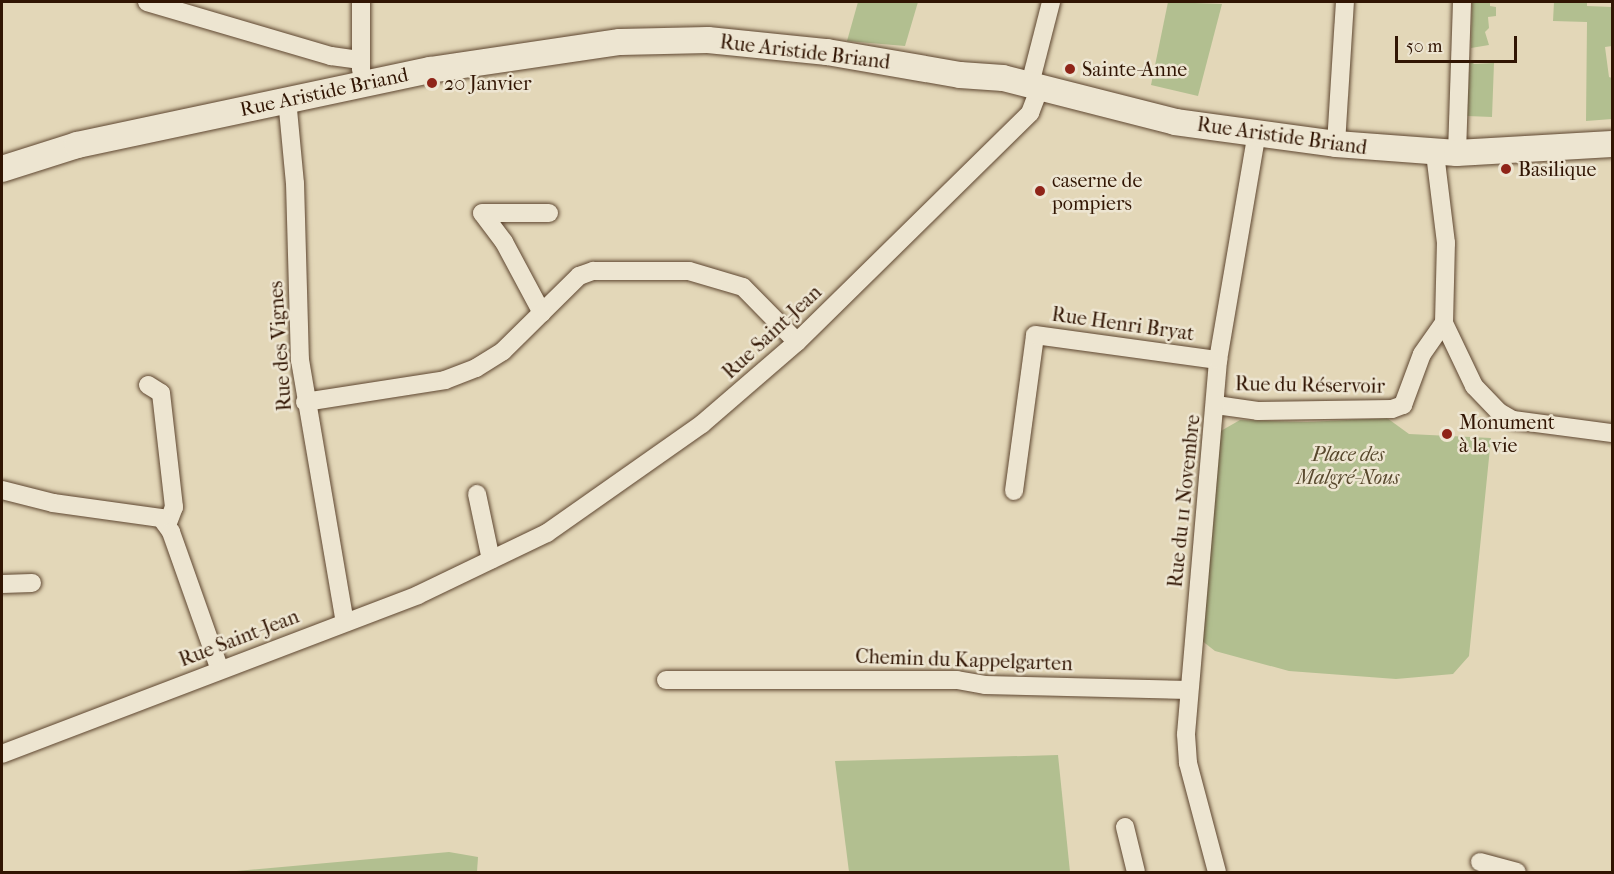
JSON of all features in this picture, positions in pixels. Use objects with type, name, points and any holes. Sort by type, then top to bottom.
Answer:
[{"type":"main road","name":"Rue Aristide Briand","points":[[2,169],[77,144],[287,99],[361,71],[609,43],[708,40],[827,52],[1035,85],[1121,111],[1336,144],[1446,153],[1612,144]]},
{"type":"street","points":[[147,2],[332,56],[361,71],[361,2]]},
{"type":"street","name":"Rue Saint-Jean","points":[[2,754],[418,595],[547,533],[629,479],[702,424],[797,342],[1030,113],[1051,2]]},
{"type":"street","points":[[1336,144],[1345,2]]},
{"type":"street","points":[[1462,2],[1446,153],[1444,323],[1474,386],[1499,412],[1513,420],[1612,433]]},
{"type":"street","name":"Rue des Vignes","points":[[287,99],[295,183],[300,360],[305,402],[345,622]]},
{"type":"street","name":"Rue du 11 Novembre","points":[[1217,873],[1188,763],[1189,690],[1216,405],[1218,360],[1257,133]]},
{"type":"street","points":[[542,313],[504,242],[482,213],[549,213]]},
{"type":"street","points":[[504,242],[521,213]]},
{"type":"street","points":[[305,402],[445,380],[476,368],[503,351],[579,276],[593,271],[689,271],[743,287],[797,342]]},
{"type":"street","name":"Rue du Réservoir","points":[[1216,405],[1258,411],[1392,409],[1403,405],[1422,354],[1444,323]]},
{"type":"street","name":"Rue Henri Bryat","points":[[1014,491],[1035,335],[1218,360]]},
{"type":"street","points":[[148,385],[161,393],[174,507],[167,525]]},
{"type":"street","points":[[2,490],[53,503],[153,515],[167,525],[220,670]]},
{"type":"street","points":[[477,494],[491,560]]},
{"type":"street","points":[[2,584],[32,583]]},
{"type":"street","name":"Chemin du Kappelgarten","points":[[666,680],[957,680],[985,685],[1189,690]]},
{"type":"street","points":[[1125,827],[1136,873]]},
{"type":"street","points":[[1480,862],[1517,873]]},
{"type":"green space","points":[[858,2],[918,2],[905,46],[847,41]]},
{"type":"green space","points":[[1168,2],[1222,4],[1198,96],[1151,85]]},
{"type":"green space","points":[[1472,2],[1490,2],[1490,6],[1496,7],[1496,16],[1488,17],[1489,28],[1485,32],[1489,45],[1471,48]]},
{"type":"green space","points":[[1554,2],[1587,2],[1587,6],[1612,7],[1612,46],[1605,47],[1609,77],[1612,78],[1612,119],[1586,121],[1587,22],[1553,21]]},
{"type":"green space","points":[[1470,60],[1474,64],[1494,63],[1492,117],[1467,116]]},
{"type":"green space","name":"Place des Malgré-Nous","points":[[1387,418],[1409,434],[1491,438],[1469,656],[1453,674],[1396,679],[1289,671],[1215,651],[1201,640],[1219,432],[1240,420],[1307,422]]},
{"type":"green space","points":[[1058,755],[1070,872],[849,872],[835,761]]},
{"type":"green space","points":[[449,852],[478,857],[477,872],[225,872]]},
{"type":"place","name":"Sainte-Anne","points":[[1070,69]]},
{"type":"place","name":"20 Janvier","points":[[432,83]]},
{"type":"place","name":"Basilique","points":[[1506,169]]},
{"type":"place","name":"caserne de pompiers","points":[[1040,191]]},
{"type":"place","name":"Monument à la vie","points":[[1447,434]]}]
